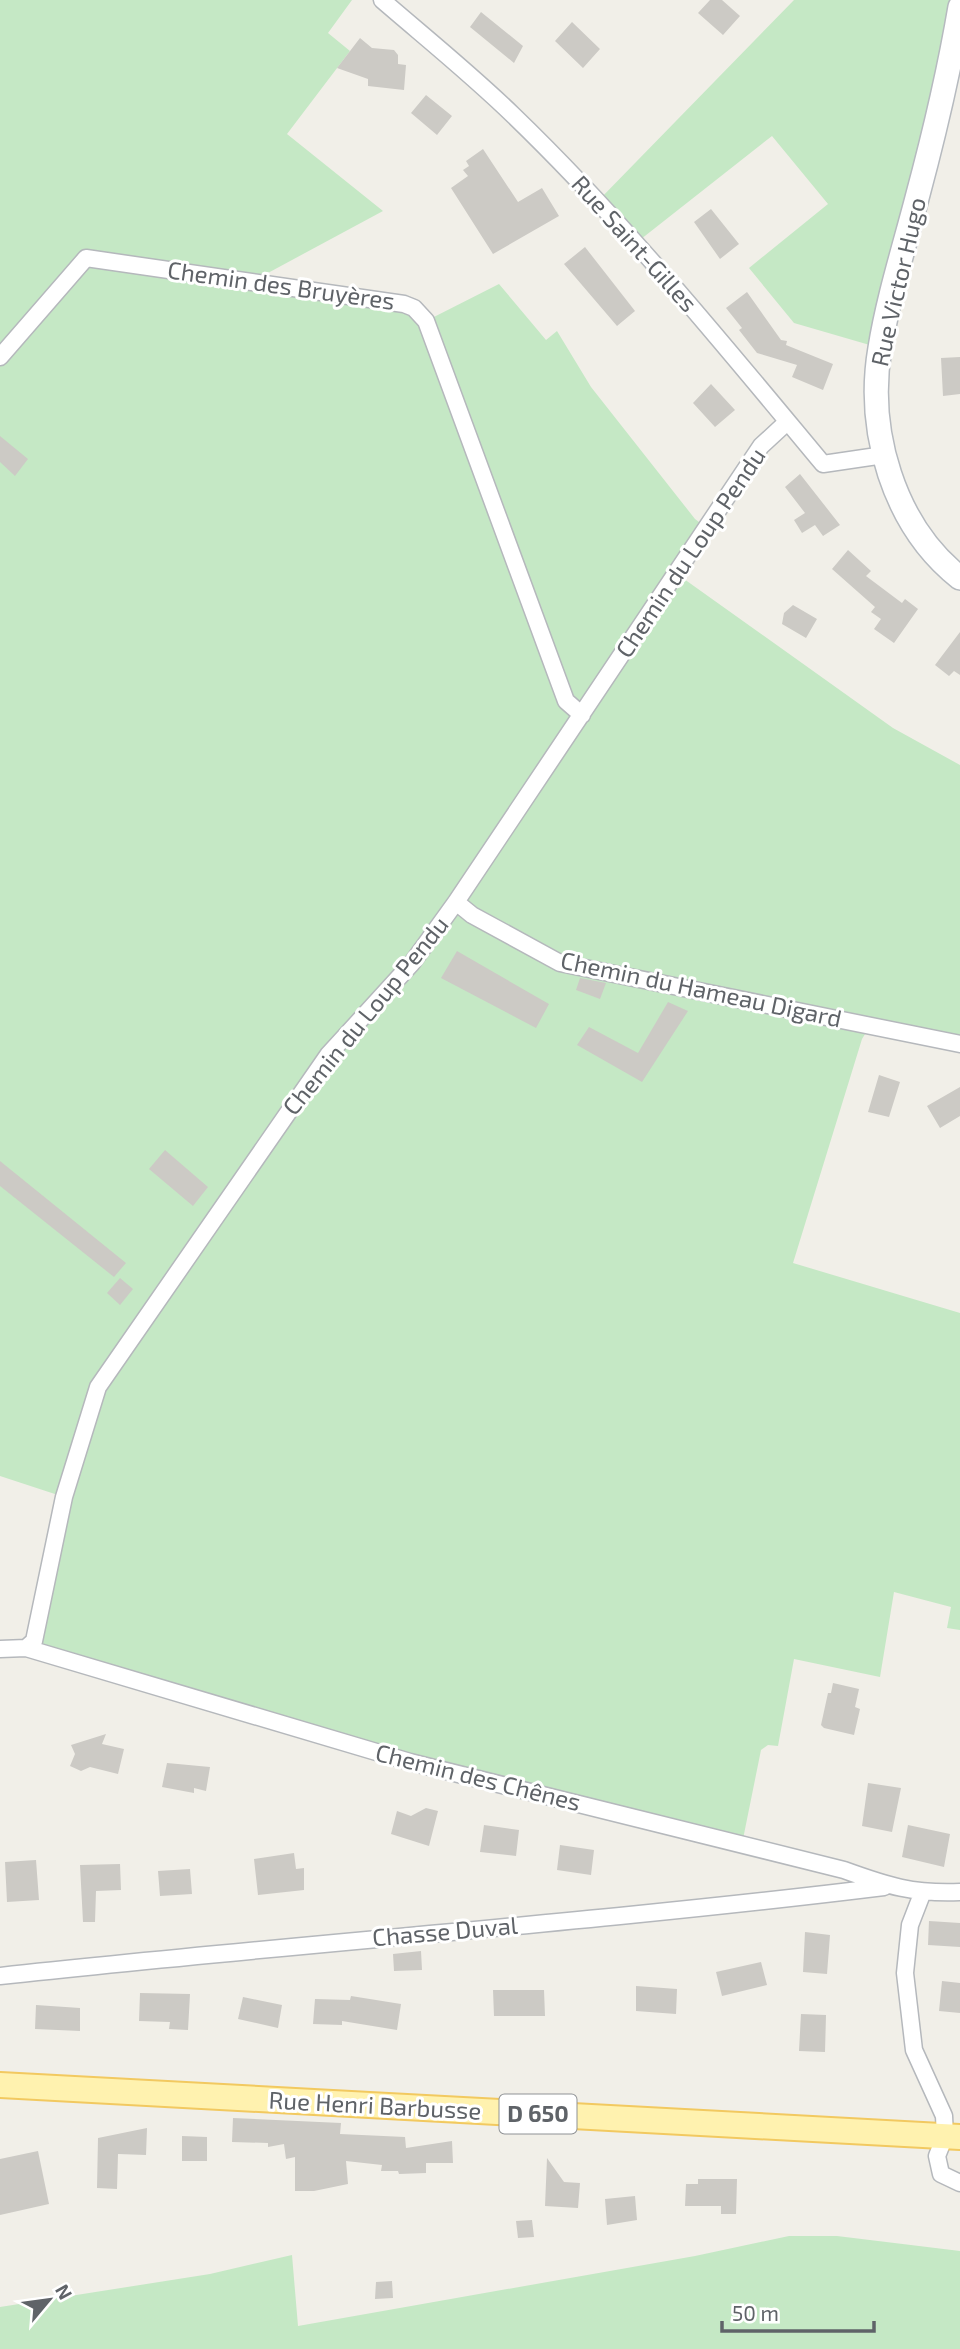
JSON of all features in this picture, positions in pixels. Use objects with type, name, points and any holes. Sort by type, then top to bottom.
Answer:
[{"type":"main road","name":"Rue Victor Hugo","points":[[960,7],[954,83],[880,348],[877,408],[884,455],[905,511],[922,537],[960,578]]},
{"type":"main road","name":"Rue Henri Barbusse","points":[[0,2085],[952,2136]]},
{"type":"street","name":"Rue Saint-Gilles","points":[[382,0],[512,114],[554,156],[645,254],[822,464],[884,455]]},
{"type":"street","name":"Chemin des Bruyères","points":[[0,357],[86,258],[404,304],[414,308],[426,321],[566,701],[582,715]]},
{"type":"street","name":"Chemin du Loup Pendu","points":[[26,1648],[34,1641],[64,1497],[98,1387],[328,1055],[412,963],[456,902],[761,446],[788,422]]},
{"type":"street","name":"Chemin du Hameau Digard","points":[[456,902],[472,915],[560,963],[960,1044]]},
{"type":"street","name":"Chemin des Chênes","points":[[0,1649],[26,1648],[410,1762],[831,1867],[890,1886],[922,1894],[960,1892]]},
{"type":"street","name":"Chasse Duval","points":[[0,1976],[252,1948],[675,1913],[890,1886]]},
{"type":"street","points":[[922,1894],[910,1924],[905,1973],[914,2050],[939,2100],[952,2136],[937,2156],[941,2174],[960,2183]]},
{"type":"green space","points":[[0,0],[352,0],[328,33],[350,51],[287,134],[383,211],[253,281],[404,304],[426,321],[499,284],[546,340],[557,331],[591,387],[695,519],[707,528],[677,574],[893,728],[960,765],[960,1044],[870,1026],[862,1039],[793,1263],[960,1313],[960,1630],[947,1628],[951,1607],[894,1592],[880,1677],[794,1659],[778,1746],[768,1745],[761,1750],[742,1844],[410,1762],[26,1648],[64,1497],[0,1476]]},
{"type":"green space","points":[[794,0],[960,0],[880,348],[794,323],[749,268],[828,204],[772,136],[636,243],[597,202]]},
{"type":"green space","points":[[789,2236],[837,2236],[960,2251],[960,2349],[0,2349],[0,2307],[210,2274],[292,2255],[298,2326],[695,2256]]},
{"type":"building","points":[[710,0],[722,0],[740,16],[723,35],[698,13]]},
{"type":"building","points":[[481,12],[523,46],[514,63],[470,27]]},
{"type":"building","points":[[572,22],[600,49],[583,68],[555,41]]},
{"type":"building","points":[[360,38],[372,48],[394,50],[398,55],[398,64],[406,65],[404,90],[368,86],[368,79],[337,68]]},
{"type":"building","points":[[426,95],[452,116],[437,135],[411,113]]},
{"type":"building","points":[[483,149],[518,202],[542,188],[559,216],[493,254],[451,188],[468,176],[463,170],[469,166],[466,161]]},
{"type":"building","points":[[711,209],[739,244],[720,259],[694,222]]},
{"type":"building","points":[[585,247],[635,311],[617,326],[564,264]]},
{"type":"building","points":[[747,292],[781,340],[787,341],[786,345],[833,364],[823,390],[792,377],[797,365],[757,353],[739,330],[742,328],[726,308]]},
{"type":"building","points":[[960,357],[960,394],[943,396],[941,358]]},
{"type":"building","points":[[711,384],[735,410],[715,427],[693,403]]},
{"type":"building","points":[[0,436],[28,459],[15,476],[0,462]]},
{"type":"building","points":[[800,474],[840,525],[823,536],[815,525],[802,533],[794,520],[805,513],[785,487]]},
{"type":"building","points":[[848,550],[871,571],[866,576],[902,603],[905,599],[918,609],[894,643],[874,629],[881,619],[871,612],[875,607],[832,569]]},
{"type":"building","points":[[793,605],[817,619],[806,638],[782,624],[784,613]]},
{"type":"building","points":[[960,632],[960,675],[954,671],[949,676],[935,665]]},
{"type":"building","points":[[457,951],[549,1004],[536,1028],[441,978]]},
{"type":"building","points":[[580,978],[606,983],[600,999],[576,990]]},
{"type":"building","points":[[668,1002],[688,1011],[642,1082],[577,1045],[589,1027],[638,1053]]},
{"type":"building","points":[[879,1075],[900,1082],[889,1117],[868,1112]]},
{"type":"building","points":[[960,1087],[960,1116],[940,1128],[927,1106]]},
{"type":"building","points":[[165,1150],[208,1187],[193,1206],[149,1169]]},
{"type":"building","points":[[0,1161],[126,1263],[114,1277],[0,1186]]},
{"type":"building","points":[[120,1278],[133,1289],[120,1305],[107,1293]]},
{"type":"building","points":[[833,1683],[859,1689],[855,1707],[860,1709],[854,1735],[821,1725]]},
{"type":"building","points":[[106,1734],[102,1744],[124,1749],[118,1774],[90,1767],[81,1771],[70,1766],[75,1754],[71,1745]]},
{"type":"building","points":[[167,1763],[210,1767],[206,1791],[194,1788],[194,1793],[162,1787]]},
{"type":"building","points":[[868,1783],[901,1788],[892,1832],[862,1826]]},
{"type":"building","points":[[426,1808],[438,1811],[429,1846],[391,1834],[397,1811],[411,1816]]},
{"type":"building","points":[[484,1825],[519,1830],[516,1856],[480,1852]]},
{"type":"building","points":[[908,1825],[950,1834],[944,1867],[902,1857]]},
{"type":"building","points":[[560,1845],[594,1850],[591,1875],[557,1870]]},
{"type":"building","points":[[294,1853],[296,1869],[304,1868],[304,1890],[258,1895],[254,1859]]},
{"type":"building","points":[[36,1860],[39,1900],[7,1902],[5,1862]]},
{"type":"building","points":[[120,1864],[121,1890],[96,1891],[95,1922],[83,1922],[80,1865]]},
{"type":"building","points":[[190,1869],[192,1894],[160,1896],[158,1871]]},
{"type":"building","points":[[929,1921],[960,1923],[960,1947],[928,1945]]},
{"type":"building","points":[[805,1932],[830,1935],[827,1974],[803,1972]]},
{"type":"building","points":[[421,1951],[422,1970],[394,1971],[393,1954]]},
{"type":"building","points":[[761,1962],[767,1985],[722,1996],[716,1972]]},
{"type":"building","points":[[942,1981],[960,1983],[960,2013],[939,2011]]},
{"type":"building","points":[[636,1986],[677,1989],[676,2014],[636,2011]]},
{"type":"building","points":[[493,1990],[544,1990],[545,2016],[494,2016]]},
{"type":"building","points":[[140,1993],[190,1994],[188,2030],[169,2029],[170,2022],[139,2021]]},
{"type":"building","points":[[351,1996],[401,2004],[397,2030],[342,2021],[342,2025],[313,2024],[315,1999],[350,2000]]},
{"type":"building","points":[[243,1997],[282,2005],[278,2028],[238,2019]]},
{"type":"building","points":[[36,2005],[80,2008],[80,2031],[35,2029]]},
{"type":"building","points":[[801,2014],[826,2015],[825,2052],[799,2051]]},
{"type":"building","points":[[233,2118],[341,2123],[340,2134],[405,2137],[406,2148],[452,2141],[453,2163],[426,2163],[426,2173],[399,2174],[398,2171],[381,2171],[382,2165],[346,2161],[348,2184],[314,2191],[295,2191],[295,2157],[286,2159],[284,2144],[268,2147],[268,2143],[232,2142]]},
{"type":"building","points":[[147,2128],[146,2155],[118,2154],[117,2189],[97,2188],[98,2138]]},
{"type":"building","points":[[182,2136],[207,2137],[207,2161],[182,2161]]},
{"type":"building","points":[[38,2151],[49,2204],[0,2215],[0,2159]]},
{"type":"building","points":[[547,2158],[564,2182],[580,2183],[578,2208],[545,2206]]},
{"type":"building","points":[[698,2179],[737,2179],[736,2214],[721,2214],[721,2206],[685,2206],[686,2184],[698,2184]]},
{"type":"building","points":[[635,2196],[637,2220],[607,2225],[605,2199]]},
{"type":"building","points":[[532,2220],[534,2237],[518,2238],[516,2221]]},
{"type":"building","points":[[392,2281],[393,2298],[375,2299],[376,2282]]}]
